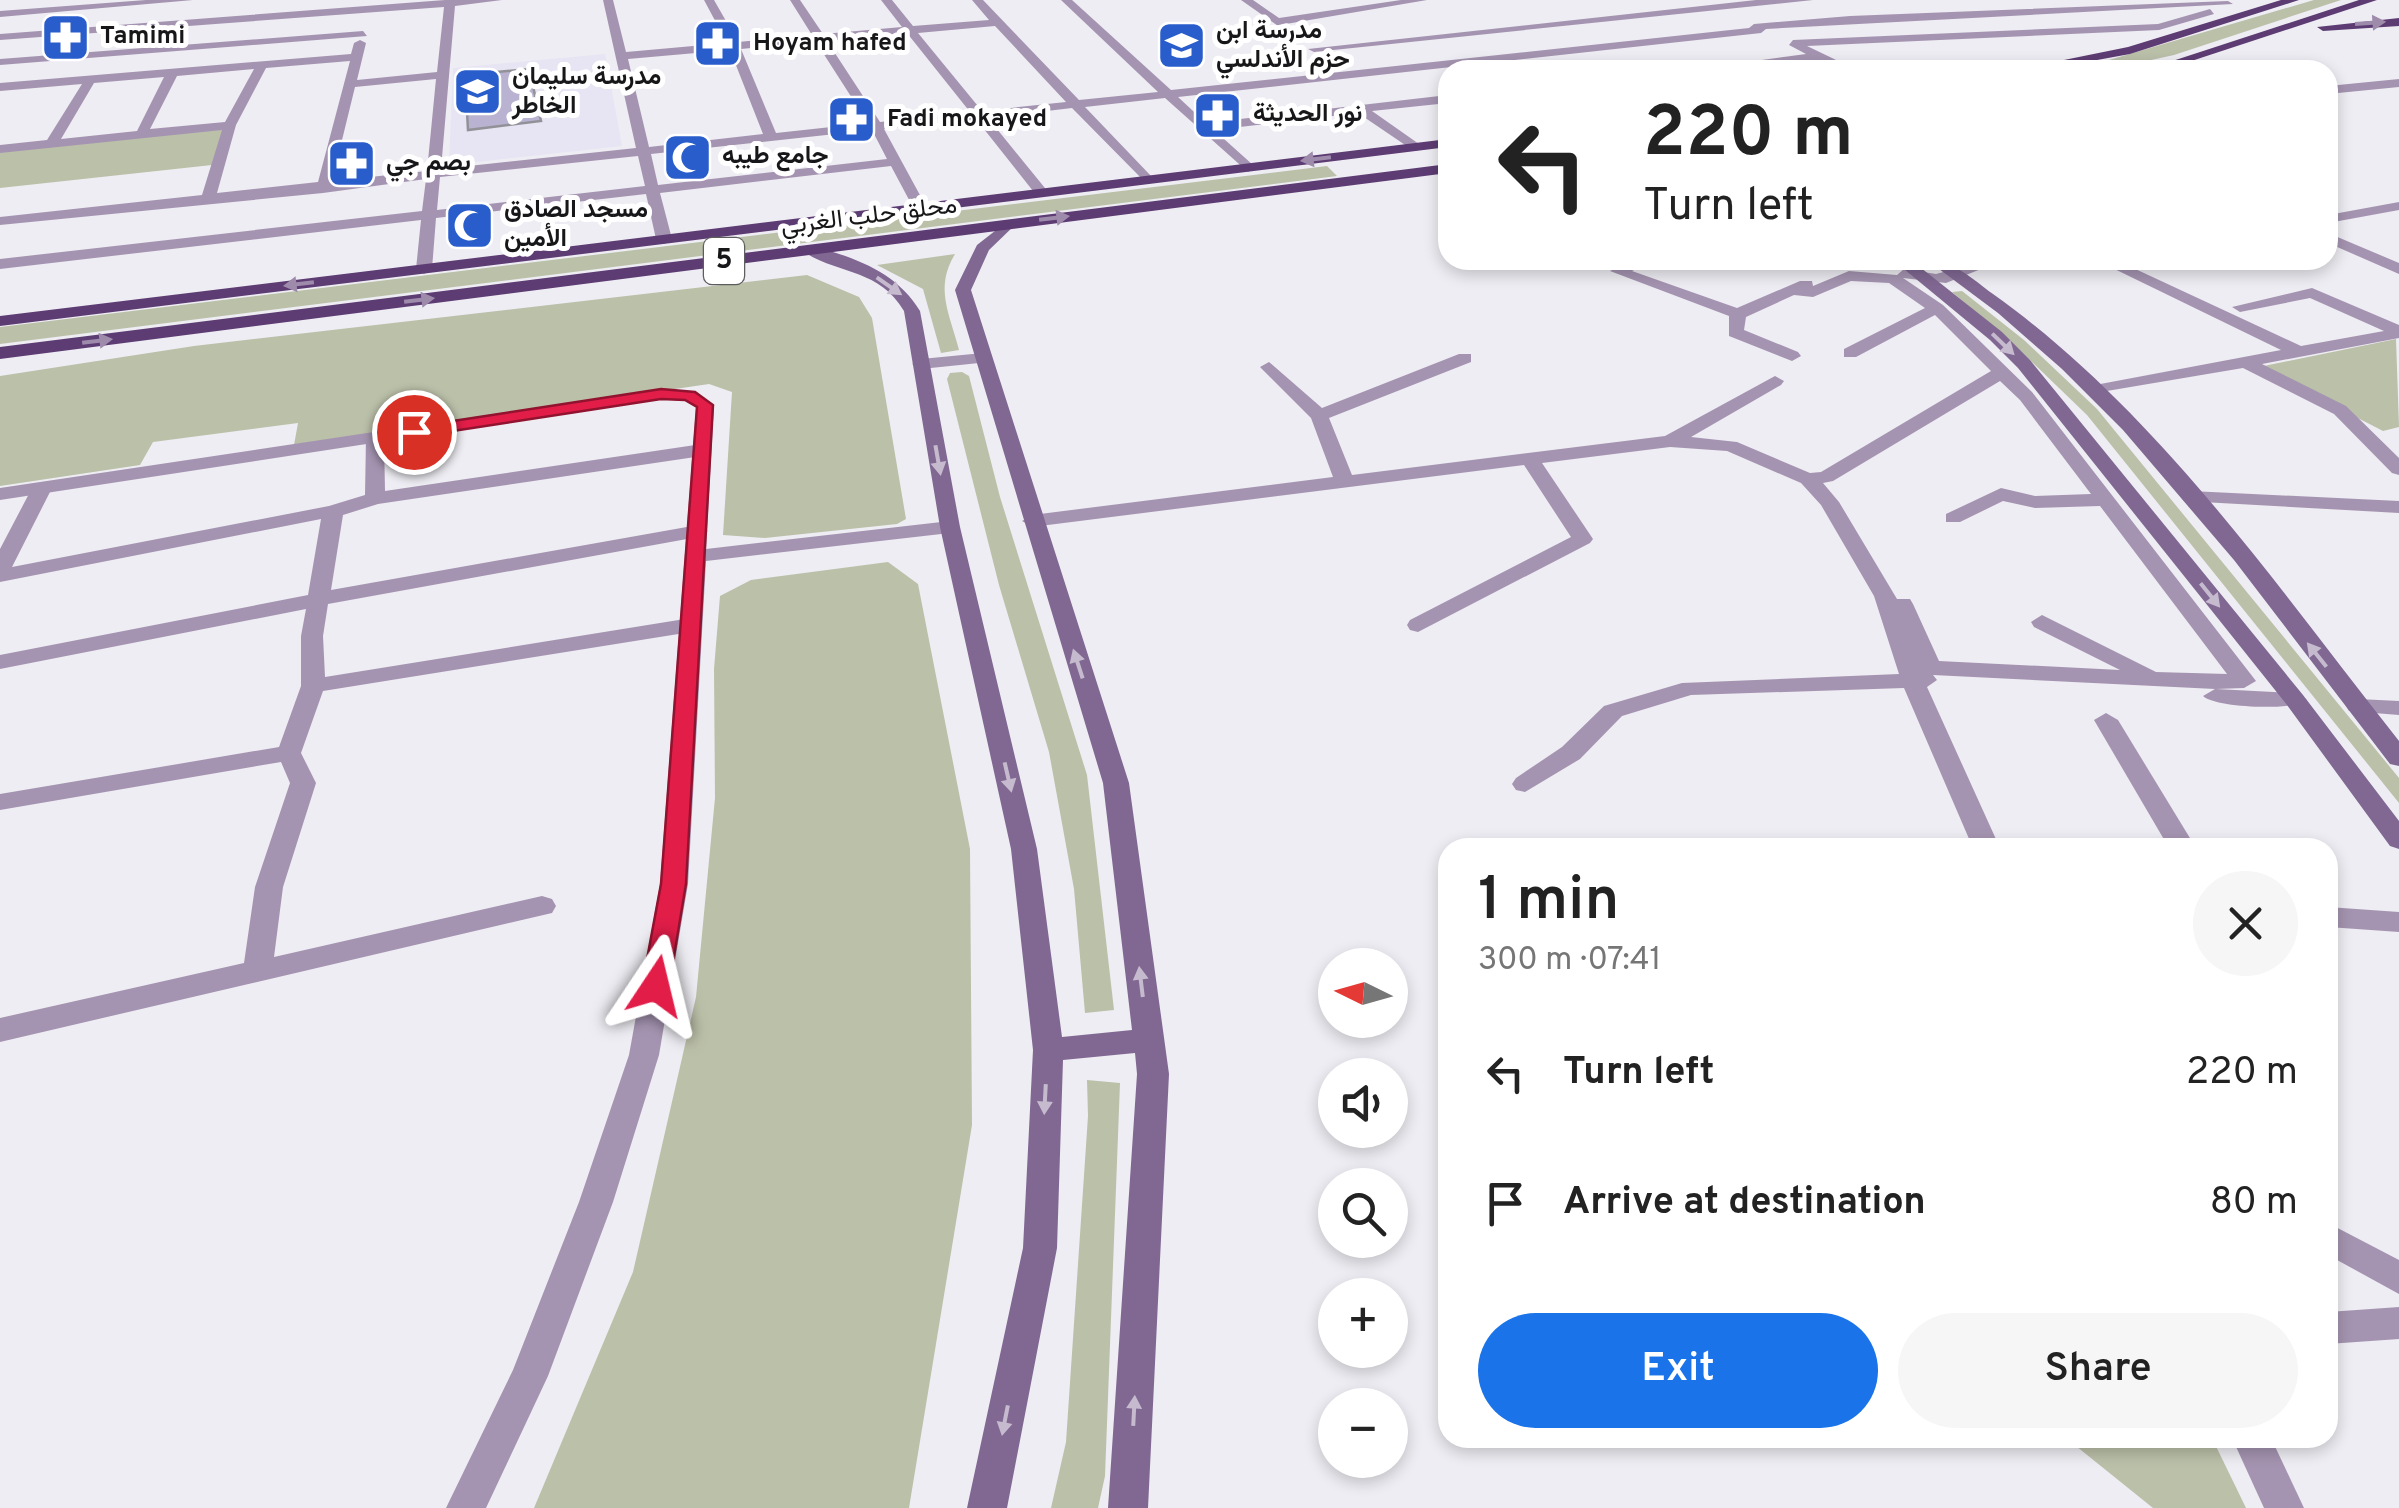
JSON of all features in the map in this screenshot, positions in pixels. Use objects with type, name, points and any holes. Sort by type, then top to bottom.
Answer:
[{"type":"highway","points":[[2079,60],[2293,0]]},
{"type":"highway","points":[[2182,60],[2371,0]]},
{"type":"highway","points":[[2272,32],[2399,22]]},
{"type":"highway","name":"محلق حلب الغربي","points":[[0,321],[1438,145]]},
{"type":"highway","points":[[1404,174],[1375,168],[1374,163],[1438,146]]},
{"type":"highway","name":"محلق حلب الغربي","points":[[0,353],[1438,169]]},
{"type":"main road","points":[[1009,224],[982,248],[963,290],[1116,783],[1153,1074],[1128,1508]]},
{"type":"main road","points":[[809,250],[850,263],[899,289],[912,311],[950,527],[1024,849],[1048,1050],[1040,1248],[987,1508]]},
{"type":"main road","points":[[1932,270],[2024,364],[2295,700],[2399,840]]},
{"type":"main road","points":[[1962,270],[2095,390],[2190,497],[2399,758]]},
{"type":"main road","points":[[1048,1050],[1148,1040]]},
{"type":"street","points":[[0,14],[188,0]]},
{"type":"street","points":[[0,37],[368,5],[497,0]]},
{"type":"street","points":[[608,0],[664,239]]},
{"type":"street","points":[[709,0],[734,46],[771,137]]},
{"type":"street","points":[[795,0],[876,126],[920,208]]},
{"type":"street","points":[[886,0],[1042,193]]},
{"type":"street","points":[[977,0],[1147,180]]},
{"type":"street","points":[[1067,0],[1079,0]]},
{"type":"street","points":[[1067,0],[1248,168]]},
{"type":"street","points":[[1246,0],[1349,74]]},
{"type":"street","points":[[1276,22],[1422,0]]},
{"type":"street","points":[[1696,0],[1828,60]]},
{"type":"street","points":[[1314,48],[1708,6],[1808,0]]},
{"type":"street","points":[[1958,0],[2019,32]]},
{"type":"street","points":[[2128,0],[2188,27]]},
{"type":"street","points":[[424,269],[450,2]]},
{"type":"street","points":[[1508,60],[1757,28],[2232,2]]},
{"type":"street","points":[[1793,43],[2188,27],[2232,2]]},
{"type":"street","points":[[323,189],[368,5]]},
{"type":"street","points":[[621,56],[998,22]]},
{"type":"street","points":[[0,62],[363,34]]},
{"type":"street","points":[[1794,60],[1819,56]]},
{"type":"street","points":[[0,87],[356,58]]},
{"type":"street","points":[[208,198],[230,125],[262,65]]},
{"type":"street","points":[[0,221],[323,189],[1349,74],[1438,68]]},
{"type":"street","points":[[141,134],[172,73]]},
{"type":"street","points":[[350,84],[444,75]]},
{"type":"street","points":[[50,144],[90,80]]},
{"type":"street","points":[[2338,89],[2399,83]]},
{"type":"street","points":[[1202,127],[1438,100]]},
{"type":"street","points":[[1361,109],[1414,147]]},
{"type":"street","points":[[0,149],[230,125]]},
{"type":"street","points":[[0,264],[892,162]]},
{"type":"street","points":[[2338,217],[2399,206]]},
{"type":"street","points":[[2338,242],[2399,269]]},
{"type":"street","points":[[1622,270],[1618,272],[1738,314],[1839,270],[1932,270]]},
{"type":"street","points":[[2125,270],[2299,352]]},
{"type":"street","points":[[1793,290],[1807,294],[1849,276],[1892,279],[1937,308],[2004,370],[2244,681],[1930,668],[1897,592],[1873,575]]},
{"type":"street","points":[[2240,307],[2312,293],[2398,333]]},
{"type":"street","points":[[1850,353],[1937,308]]},
{"type":"street","points":[[1738,314],[1735,332],[1792,356]]},
{"type":"street","points":[[2095,390],[2398,333]]},
{"type":"street","points":[[922,364],[983,358]]},
{"type":"street","points":[[1319,416],[1465,358]]},
{"type":"street","points":[[2246,362],[2340,410],[2399,469]]},
{"type":"street","points":[[1270,366],[1319,416],[1345,483]]},
{"type":"street","points":[[1032,521],[1670,441],[1730,446],[1808,478],[1826,477],[2004,370]]},
{"type":"street","points":[[1670,441],[1775,381]]},
{"type":"street","points":[[0,494],[680,394],[705,405],[674,884],[644,1055],[596,1202],[530,1376],[466,1508]]},
{"type":"street","points":[[375,438],[375,498]]},
{"type":"street","points":[[0,573],[333,511],[375,498],[702,450]]},
{"type":"street","points":[[1418,624],[1583,539],[1530,460]]},
{"type":"street","points":[[1808,478],[1829,502],[1885,596],[1912,680],[1983,838]]},
{"type":"street","points":[[0,573],[42,488]]},
{"type":"street","points":[[1953,518],[2001,494],[2035,502],[2107,500]]},
{"type":"street","points":[[2190,497],[2399,506]]},
{"type":"street","points":[[258,971],[269,887],[303,782],[290,753],[312,686],[312,636],[333,511]]},
{"type":"street","points":[[0,662],[494,565],[697,544],[950,527]]},
{"type":"street","points":[[2042,622],[2185,694]]},
{"type":"street","points":[[312,686],[692,624]]},
{"type":"street","points":[[1524,784],[1571,754],[1613,711],[1690,688],[1912,680],[2295,700]]},
{"type":"street","points":[[2358,706],[2399,708]]},
{"type":"street","points":[[2106,720],[2177,838]]},
{"type":"street","points":[[0,802],[290,753]]},
{"type":"street","points":[[0,1030],[542,906]]},
{"type":"street","points":[[2338,918],[2399,922]]},
{"type":"street","points":[[2338,1244],[2399,1278]]},
{"type":"street","points":[[2338,1327],[2399,1323]]},
{"type":"street","points":[[2256,1448],[2284,1508]]},
{"type":"shaded area","points":[[605,54],[622,146],[449,165],[453,68]]},
{"type":"green space","points":[[2314,0],[2341,0],[2174,55],[2151,60],[2109,60]]},
{"type":"green space","points":[[227,125],[212,165],[0,188],[0,149]]},
{"type":"green space","points":[[1327,166],[1337,176],[0,344],[0,327]]},
{"type":"green space","points":[[955,254],[945,290],[959,350],[941,353],[923,289],[877,265]]},
{"type":"green space","points":[[807,275],[859,297],[872,318],[906,519],[897,524],[765,538],[723,535],[732,392],[709,384],[294,445],[298,423],[153,442],[140,465],[0,486],[0,376],[194,346]]},
{"type":"green space","points":[[1962,291],[2024,340],[2097,409],[2399,778],[2399,803],[2087,415],[1952,292]]},
{"type":"green space","points":[[2396,339],[2399,427],[2383,431],[2259,367]]},
{"type":"green space","points":[[950,373],[969,376],[1000,497],[1087,775],[1114,1010],[1085,1013],[1074,889],[1049,752],[999,585],[947,379]]},
{"type":"green space","points":[[888,562],[918,584],[970,849],[972,1125],[909,1508],[534,1508],[633,1272],[696,997],[715,798],[714,669],[720,596],[751,580]]},
{"type":"green space","points":[[1087,1080],[1120,1083],[1105,1476],[1098,1508],[1051,1508],[1066,1442],[1088,1116]]},
{"type":"green space","points":[[2078,1448],[2217,1448],[2246,1508],[2153,1508]]},
{"type":"building","points":[[529,69],[541,121],[468,130],[465,75]]},
{"type":"place","name":"Tamimi","points":[[65,37]]},
{"type":"place","name":"Hoyam hafed","points":[[718,44]]},
{"type":"place","name":"مدرسة ابن حزم الأندلسي","points":[[1181,46]]},
{"type":"place","name":"مدرسة سليمان الخاطر","points":[[477,92]]},
{"type":"place","name":"نور الحديثة","points":[[1218,115]]},
{"type":"place","name":"Fadi mokayed","points":[[852,120]]},
{"type":"place","name":"جامع طيبه","points":[[687,157]]},
{"type":"place","name":"بصم جي","points":[[351,164]]},
{"type":"place","name":"مسجد الصادق الأمين","points":[[469,225]]},
{"type":"route","points":[[414,432],[661,394],[689,396],[705,405],[674,884],[656,986]]}]
